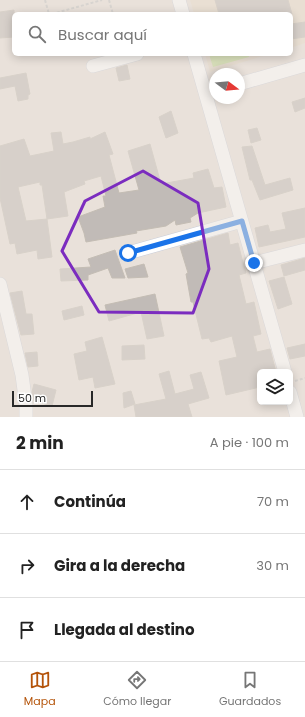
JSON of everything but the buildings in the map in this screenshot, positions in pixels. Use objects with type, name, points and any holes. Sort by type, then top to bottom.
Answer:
[{"type":"street","points":[[179,0],[182,12]]},
{"type":"street","points":[[93,66],[130,56]]},
{"type":"street","points":[[195,56],[209,90]]},
{"type":"street","points":[[245,82],[305,65]]},
{"type":"street","points":[[213,104],[242,221],[284,369]]},
{"type":"street","points":[[128,253],[242,221]]},
{"type":"street","points":[[254,263],[305,250]]},
{"type":"street","points":[[0,284],[22,375],[26,417]]},
{"type":"street","points":[[293,403],[297,417]]},
{"type":"path","points":[[45,0],[50,12]]},
{"type":"path","points":[[58,12],[102,0]]},
{"type":"path","points":[[109,0],[112,12]]},
{"type":"path","points":[[293,382],[305,378]]},
{"type":"highlighted area","points":[[143,171],[198,203],[209,269],[193,313],[99,312],[62,251],[85,201]]},
{"type":"shaded area","points":[[190,0],[305,0],[305,43],[293,47],[293,12],[193,12]]},
{"type":"shaded area","points":[[206,56],[263,56],[223,68],[209,68]]},
{"type":"green space","points":[[210,56],[249,57],[213,67]]},
{"type":"route","points":[[128,253],[242,221],[254,263]]}]
